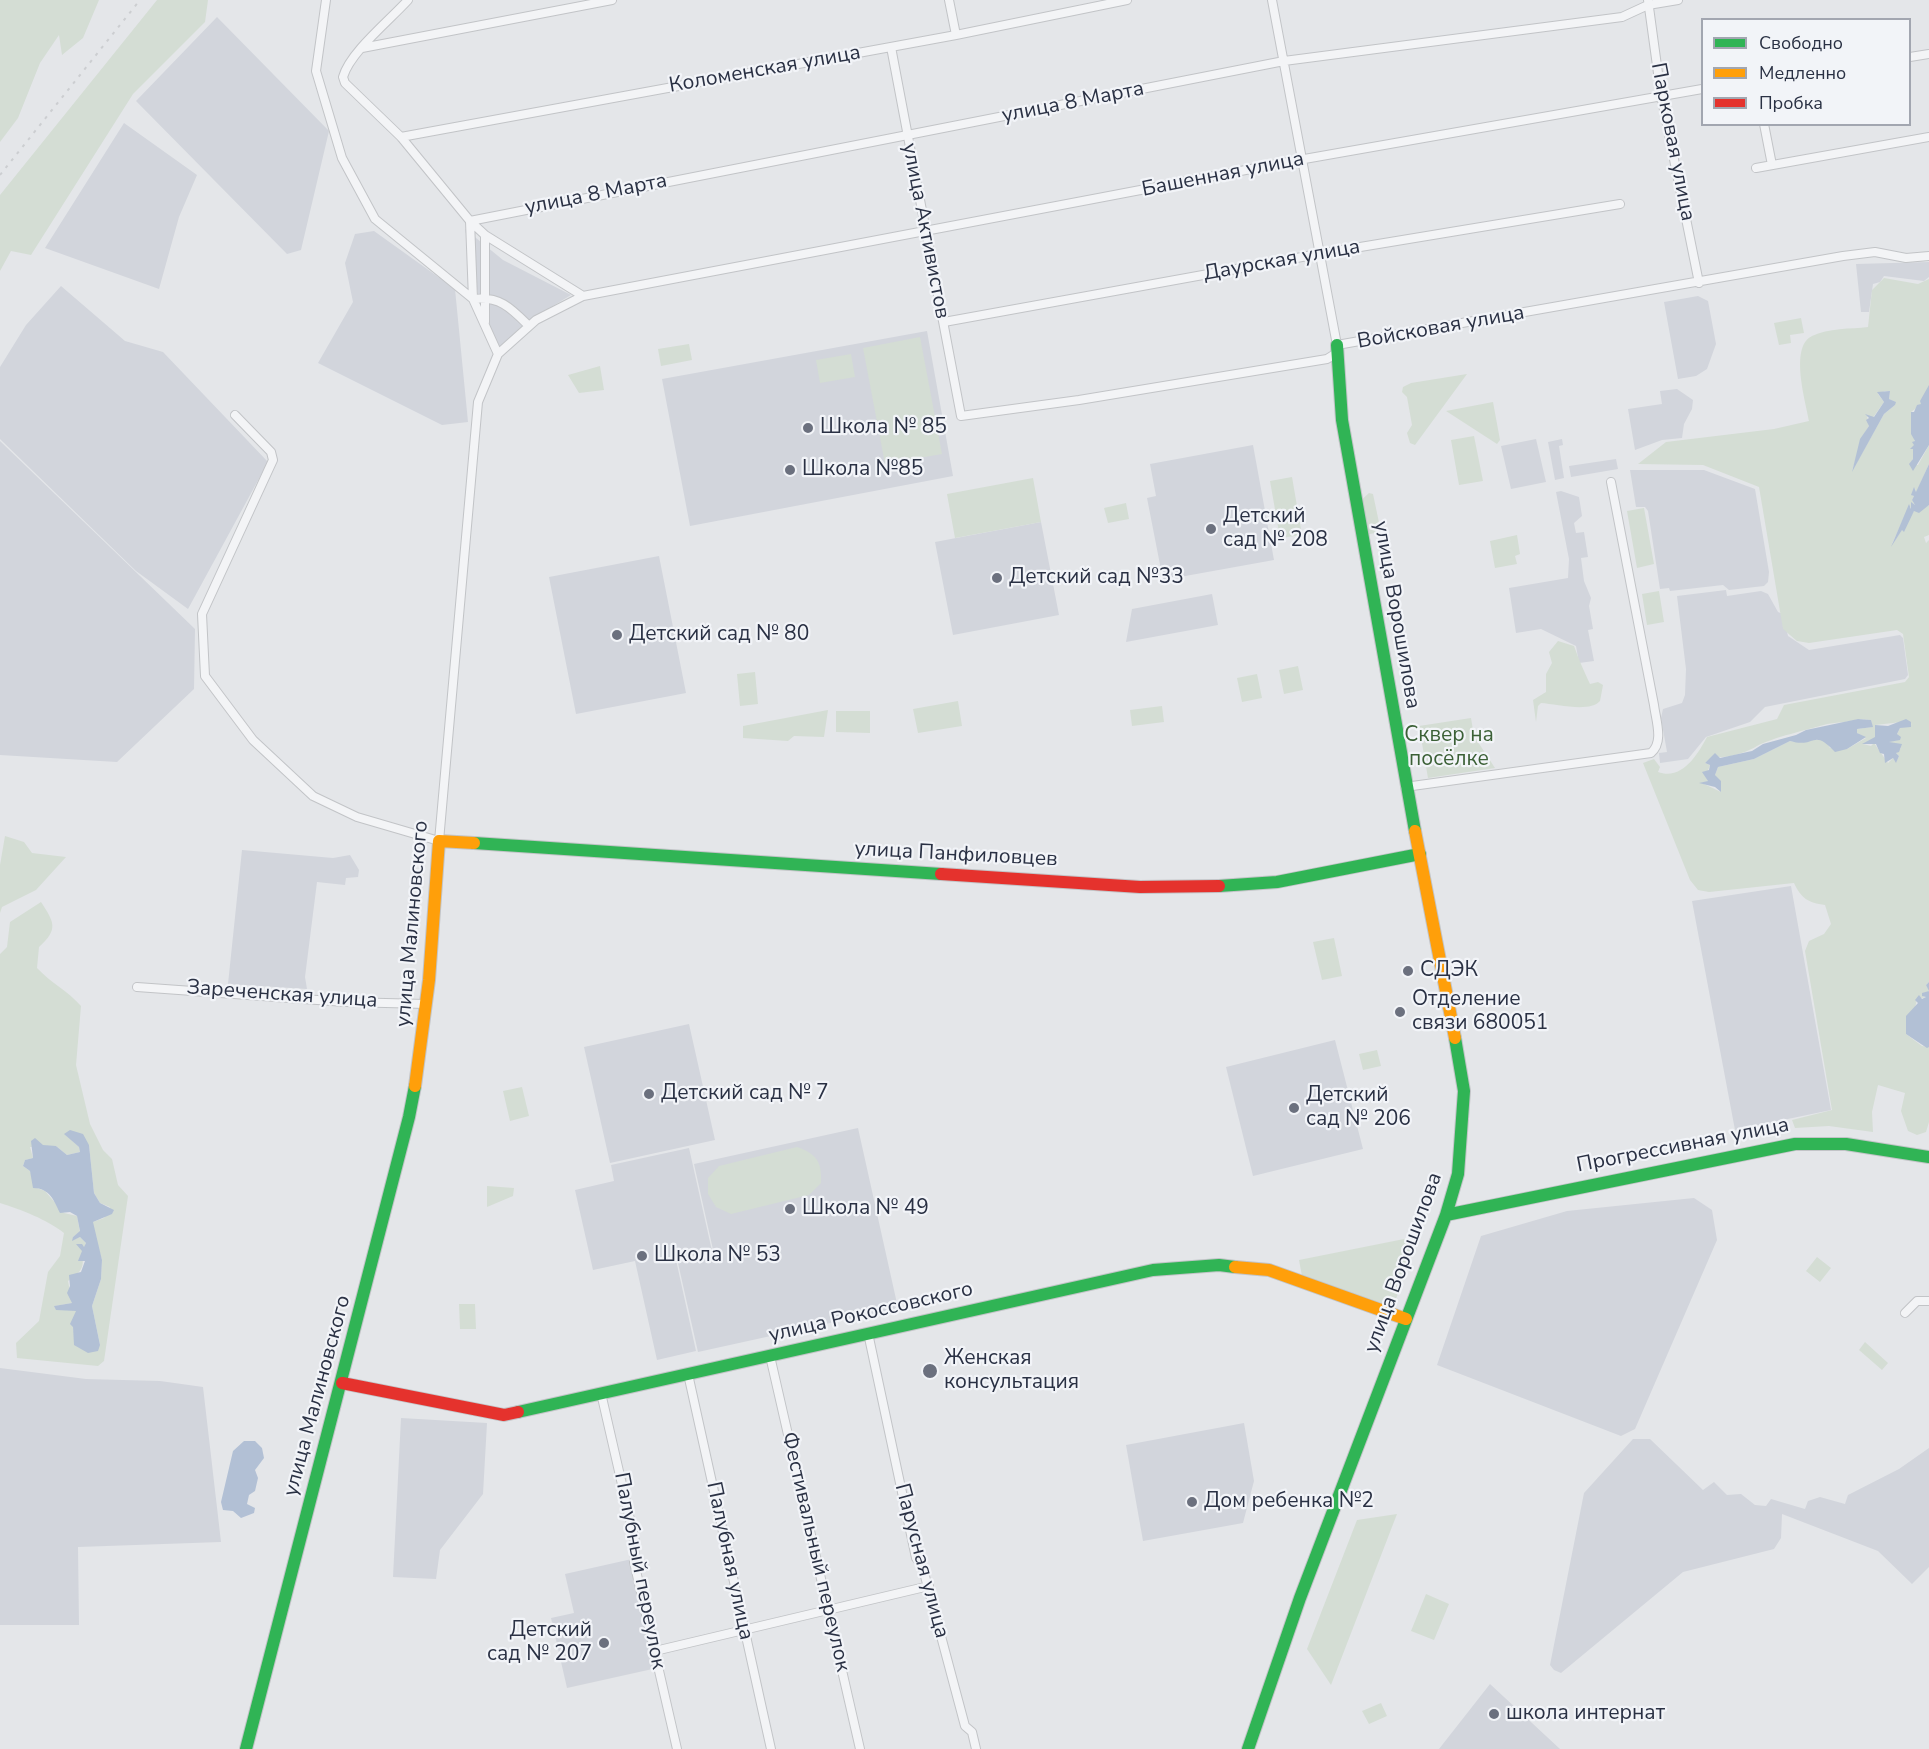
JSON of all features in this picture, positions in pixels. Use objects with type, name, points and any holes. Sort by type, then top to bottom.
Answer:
[{"type":"street","points":[[326,0],[316,71],[342,158],[375,219],[473,299],[487,297],[507,303],[529,326]]},
{"type":"street","points":[[408,0],[362,48],[343,77],[402,137],[470,221],[485,235],[583,296]]},
{"type":"street","points":[[362,48],[612,0]]},
{"type":"street","points":[[949,0],[956,35]]},
{"type":"street","name":"Коломенская улица","points":[[402,137],[956,35],[1127,0]]},
{"type":"street","points":[[1272,0],[1337,345]]},
{"type":"street","name":"улица 8 Марта","points":[[470,221],[906,134],[1086,102],[1284,61],[1622,17],[1648,2],[1678,0]]},
{"type":"street","name":"Парковая улица","points":[[1648,2],[1661,95],[1700,283]]},
{"type":"street","name":"улица Активистов","points":[[891,47],[924,233],[944,322],[961,416]]},
{"type":"street","points":[[1911,57],[1929,54]]},
{"type":"street","name":"Башенная улица","points":[[744,267],[1302,160],[1701,89]]},
{"type":"street","points":[[1764,126],[1772,165]]},
{"type":"street","points":[[1756,168],[1929,137]]},
{"type":"street","name":"Даурская улица","points":[[944,322],[1320,254],[1620,204]]},
{"type":"street","points":[[470,221],[473,299],[498,354]]},
{"type":"street","points":[[485,235],[487,297],[485,325]]},
{"type":"street","name":"Войсковая улица","points":[[961,416],[1079,400],[1326,359],[1335,354],[1337,345],[1875,252],[1906,258],[1929,256]]},
{"type":"street","name":"улица Малиновского","points":[[246,1749],[409,1117],[434,945],[439,842],[478,402],[498,354],[529,326],[583,296],[744,267]]},
{"type":"street","name":"улица Ворошилова","points":[[1248,1749],[1299,1600],[1446,1215],[1458,1173],[1464,1091],[1420,854],[1405,787],[1375,597],[1342,420],[1337,375],[1337,345]]},
{"type":"street","points":[[235,415],[271,452],[273,460],[202,614],[205,676],[253,740],[313,796],[357,817],[439,842]]},
{"type":"street","points":[[1405,787],[1654,751],[1659,739],[1654,705],[1611,482]]},
{"type":"street","name":"улица Панфиловцев","points":[[439,842],[1140,887],[1198,887],[1277,882],[1420,854]]},
{"type":"street","name":"Зареченская улица","points":[[137,987],[345,1002],[426,1004]]},
{"type":"street","name":"Прогрессивная улица","points":[[1446,1215],[1795,1144],[1822,1141],[1872,1146],[1929,1157]]},
{"type":"street","name":"улица Рокоссовского","points":[[342,1383],[504,1415],[1153,1270],[1219,1265],[1269,1270],[1406,1319]]},
{"type":"street","points":[[1905,1313],[1917,1301],[1929,1301]]},
{"type":"street","name":"Парусная улица","points":[[868,1333],[916,1558],[922,1565],[965,1726],[972,1732],[976,1749]]},
{"type":"street","name":"Фестивальный переулок","points":[[770,1356],[860,1749]]},
{"type":"street","name":"Палубная улица","points":[[688,1374],[771,1749]]},
{"type":"street","name":"Палубный переулок","points":[[601,1393],[635,1541],[634,1562],[677,1749]]},
{"type":"street","points":[[655,1652],[928,1586]]},
{"type":"shaded area","points":[[217,17],[329,131],[301,250],[287,254],[136,101]]},
{"type":"shaded area","points":[[124,123],[197,175],[179,217],[159,289],[45,248]]},
{"type":"shaded area","points":[[465,229],[503,260],[571,295],[533,318],[499,348],[482,312]]},
{"type":"shaded area","points":[[374,231],[455,289],[468,422],[442,425],[318,363],[353,302],[345,263],[355,234]]},
{"type":"shaded area","points":[[1929,262],[1929,277],[1924,281],[1884,276],[1880,282],[1873,284],[1869,312],[1861,312],[1856,264]]},
{"type":"shaded area","points":[[61,286],[125,341],[163,352],[268,462],[188,609],[136,571],[0,439],[0,367],[26,325]]},
{"type":"shaded area","points":[[1698,296],[1708,301],[1716,344],[1707,369],[1696,376],[1678,379],[1664,302]]},
{"type":"shaded area","name":"Школа № 85","points":[[927,331],[953,476],[690,526],[662,379]]},
{"type":"shaded area","points":[[1677,389],[1693,400],[1692,409],[1684,424],[1682,438],[1662,440],[1635,450],[1628,409],[1662,404],[1660,391]]},
{"type":"shaded area","points":[[1536,439],[1546,482],[1511,489],[1501,446]]},
{"type":"shaded area","points":[[1562,439],[1563,445],[1559,446],[1564,478],[1555,480],[1548,442]]},
{"type":"shaded area","points":[[0,441],[195,629],[194,689],[117,762],[0,755]]},
{"type":"shaded area","name":"Детский сад № 208","points":[[1253,445],[1274,560],[1163,580],[1147,498],[1156,496],[1150,464]]},
{"type":"shaded area","points":[[1616,459],[1618,469],[1571,477],[1569,466]]},
{"type":"shaded area","points":[[1630,470],[1704,470],[1755,489],[1769,572],[1768,582],[1764,586],[1729,590],[1723,585],[1670,591],[1669,588],[1660,589],[1648,511],[1645,507],[1636,507]]},
{"type":"shaded area","points":[[1561,491],[1579,497],[1582,516],[1574,523],[1576,533],[1584,532],[1588,557],[1581,558],[1584,581],[1591,598],[1589,606],[1593,629],[1588,630],[1594,661],[1579,663],[1576,646],[1541,629],[1516,633],[1509,588],[1568,578],[1569,559],[1556,492]]},
{"type":"shaded area","name":"Детский сад №33","points":[[1041,522],[1059,615],[953,635],[935,542]]},
{"type":"shaded area","name":"Детский сад № 80","points":[[659,556],[686,693],[576,714],[549,577]]},
{"type":"shaded area","points":[[1726,590],[1727,596],[1761,591],[1768,594],[1778,612],[1783,614],[1788,636],[1809,650],[1900,635],[1903,638],[1908,675],[1905,679],[1765,707],[1750,722],[1706,737],[1688,759],[1660,763],[1659,753],[1667,752],[1661,718],[1663,709],[1682,703],[1685,695],[1686,669],[1677,596]]},
{"type":"shaded area","points":[[1212,594],[1218,625],[1126,642],[1132,609]]},
{"type":"shaded area","points":[[242,850],[333,858],[350,855],[359,870],[358,877],[346,878],[345,885],[317,882],[305,977],[307,989],[228,984]]},
{"type":"shaded area","points":[[1791,886],[1831,1110],[1735,1130],[1692,901]]},
{"type":"shaded area","name":"Детский сад № 7","points":[[689,1024],[715,1140],[610,1163],[584,1047]]},
{"type":"shaded area","name":"Детский сад № 206","points":[[1335,1040],[1363,1149],[1253,1176],[1226,1067]]},
{"type":"shaded area","name":"Школа № 49","points":[[858,1128],[898,1308],[698,1352],[678,1263],[714,1254],[694,1164]]},
{"type":"shaded area","name":"Школа № 53","points":[[689,1148],[712,1251],[676,1260],[696,1351],[657,1360],[635,1261],[593,1270],[575,1190],[614,1181],[611,1165]]},
{"type":"shaded area","points":[[1694,1198],[1712,1210],[1717,1240],[1635,1429],[1621,1436],[1437,1365],[1481,1236],[1567,1211]]},
{"type":"shaded area","points":[[0,1368],[86,1379],[160,1381],[203,1387],[221,1542],[78,1547],[79,1625],[0,1625]]},
{"type":"shaded area","points":[[401,1418],[487,1423],[483,1494],[440,1550],[436,1579],[393,1577]]},
{"type":"shaded area","name":"Дом ребенка №2","points":[[1244,1423],[1254,1481],[1243,1523],[1143,1541],[1126,1445]]},
{"type":"shaded area","points":[[1633,1439],[1650,1439],[1703,1490],[1714,1482],[1727,1495],[1741,1494],[1755,1505],[1766,1506],[1771,1499],[1805,1509],[1808,1501],[1820,1497],[1845,1504],[1848,1495],[1899,1469],[1929,1448],[1929,1567],[1912,1584],[1878,1551],[1782,1514],[1781,1538],[1774,1549],[1683,1572],[1561,1673],[1554,1670],[1550,1665],[1584,1493]]},
{"type":"shaded area","name":"Детский сад № 207","points":[[632,1559],[657,1668],[567,1688],[551,1618],[574,1613],[565,1574]]},
{"type":"shaded area","name":"школа интернат","points":[[1490,1684],[1560,1749],[1439,1749]]},
{"type":"green space","points":[[0,0],[99,0],[83,38],[62,55],[59,35],[40,63],[18,118],[0,142]]},
{"type":"green space","points":[[157,0],[208,0],[205,22],[133,94],[31,255],[11,251],[0,271],[0,195]]},
{"type":"green space","points":[[1884,278],[1918,284],[1929,279],[1929,389],[1922,404],[1911,412],[1915,453],[1910,464],[1918,465],[1929,445],[1929,464],[1916,493],[1915,488],[1912,495],[1915,505],[1912,503],[1913,509],[1909,506],[1892,544],[1914,511],[1929,505],[1929,535],[1924,537],[1926,543],[1929,540],[1929,982],[1926,985],[1929,990],[1927,994],[1922,993],[1922,996],[1926,997],[1917,999],[1915,1008],[1907,1016],[1906,1034],[1922,1046],[1929,1047],[1929,1122],[1926,1132],[1917,1135],[1908,1131],[1901,1111],[1905,1093],[1878,1085],[1872,1112],[1873,1132],[1829,1126],[1795,1128],[1792,1120],[1832,1110],[1805,951],[1809,941],[1824,934],[1831,924],[1825,905],[1806,899],[1794,883],[1709,892],[1698,890],[1690,880],[1643,763],[1654,759],[1660,767],[1658,772],[1675,773],[1694,758],[1707,737],[1777,719],[1784,705],[1905,682],[1909,677],[1903,634],[1897,630],[1809,643],[1797,641],[1783,629],[1759,487],[1703,465],[1638,464],[1666,442],[1774,429],[1809,421],[1800,363],[1801,351],[1805,342],[1812,336],[1825,332],[1868,327],[1872,290]],"holes":[[[1890,391],[1889,399],[1895,402],[1895,405],[1884,414],[1852,471],[1863,436],[1869,426],[1867,416],[1872,419],[1884,402],[1878,394]],[[1858,719],[1871,720],[1872,727],[1857,729],[1857,733],[1866,738],[1847,749],[1830,748],[1823,740],[1790,741],[1754,759],[1718,767],[1715,775],[1721,792],[1704,784],[1708,781],[1706,776],[1710,765],[1705,763],[1714,756],[1736,755],[1791,734],[1827,724]],[[1902,722],[1912,724],[1900,728],[1897,734],[1899,737],[1889,742],[1901,748],[1896,753],[1899,756],[1896,762],[1893,758],[1888,763],[1874,743],[1871,746],[1863,744],[1875,738],[1875,725]]]},
{"type":"green space","points":[[1801,318],[1804,333],[1790,335],[1791,343],[1779,345],[1774,323]]},
{"type":"green space","points":[[920,337],[942,454],[885,464],[863,348]]},
{"type":"green space","points":[[689,344],[692,360],[661,366],[658,349]]},
{"type":"green space","points":[[851,354],[855,377],[820,383],[816,360]]},
{"type":"green space","points":[[600,366],[604,390],[579,393],[568,375]]},
{"type":"green space","points":[[1467,374],[1415,445],[1410,443],[1407,433],[1412,425],[1407,397],[1402,392],[1403,387],[1411,383]]},
{"type":"green space","points":[[1493,402],[1500,440],[1497,444],[1446,411]]},
{"type":"green space","points":[[1474,436],[1483,481],[1459,485],[1451,440]]},
{"type":"green space","points":[[1292,477],[1302,535],[1280,538],[1270,481]]},
{"type":"green space","points":[[1033,478],[1041,522],[955,538],[947,494]]},
{"type":"green space","points":[[1369,493],[1373,494],[1381,532],[1364,535],[1358,503]]},
{"type":"green space","points":[[1126,503],[1129,519],[1108,523],[1104,508]]},
{"type":"green space","points":[[1644,508],[1654,564],[1637,568],[1627,511]]},
{"type":"green space","points":[[1517,535],[1520,554],[1515,556],[1517,564],[1495,568],[1490,541]]},
{"type":"green space","points":[[1659,591],[1664,622],[1647,625],[1642,594]]},
{"type":"green space","points":[[1558,641],[1574,646],[1590,684],[1598,682],[1603,685],[1600,701],[1589,707],[1541,703],[1538,706],[1536,722],[1533,700],[1546,692],[1546,674],[1552,663],[1549,652]]},
{"type":"green space","points":[[1298,666],[1303,690],[1284,694],[1279,670]]},
{"type":"green space","points":[[755,672],[758,704],[740,706],[737,674]]},
{"type":"green space","points":[[1257,674],[1262,698],[1242,702],[1237,678]]},
{"type":"green space","points":[[958,701],[962,726],[918,733],[913,709]]},
{"type":"green space","points":[[1162,706],[1164,722],[1132,726],[1130,710]]},
{"type":"green space","points":[[828,710],[824,737],[794,736],[788,741],[743,738],[743,726]]},
{"type":"green space","points":[[836,711],[870,711],[870,733],[836,732]]},
{"type":"green space","name":"Сквер на посёлке","points":[[1471,718],[1474,736],[1495,768],[1428,778],[1419,726]]},
{"type":"green space","points":[[5,836],[24,842],[32,853],[66,857],[36,890],[2,907],[0,913],[0,865]]},
{"type":"green space","points":[[41,902],[49,915],[52,930],[39,947],[37,968],[81,1006],[76,1065],[90,1124],[103,1150],[112,1159],[118,1185],[128,1196],[104,1361],[98,1366],[17,1358],[16,1343],[39,1321],[48,1272],[60,1256],[64,1233],[34,1215],[0,1203],[0,954],[7,947],[10,922]],"holes":[[[65,1134],[89,1145],[94,1193],[100,1203],[110,1207],[104,1218],[93,1222],[102,1260],[101,1279],[92,1306],[100,1345],[76,1342],[73,1327],[77,1311],[55,1306],[72,1303],[68,1281],[79,1272],[83,1264],[86,1243],[80,1237],[73,1240],[73,1237],[80,1232],[77,1216],[64,1213],[45,1191],[37,1188],[30,1171],[23,1166],[25,1160],[33,1158],[30,1147],[56,1146],[67,1155],[80,1152],[79,1147]]]},
{"type":"green space","points":[[1334,938],[1342,976],[1322,980],[1313,942]]},
{"type":"green space","points":[[1377,1050],[1381,1066],[1363,1070],[1359,1054]]},
{"type":"green space","points":[[522,1087],[529,1116],[510,1121],[503,1091]]},
{"type":"green space","points":[[797,1147],[814,1156],[819,1164],[821,1183],[809,1195],[731,1214],[716,1207],[708,1194],[708,1178],[719,1166]]},
{"type":"green space","points":[[487,1186],[514,1188],[513,1196],[487,1207]]},
{"type":"green space","points":[[1419,1236],[1393,1307],[1302,1276],[1299,1260]]},
{"type":"green space","points":[[1817,1257],[1831,1268],[1820,1282],[1806,1271]]},
{"type":"green space","points":[[459,1304],[475,1304],[476,1329],[460,1329]]},
{"type":"green space","points":[[1865,1342],[1888,1363],[1882,1370],[1859,1350]]},
{"type":"green space","points":[[1397,1514],[1331,1685],[1307,1649],[1357,1520]]},
{"type":"green space","points":[[1426,1594],[1449,1604],[1434,1640],[1411,1631]]},
{"type":"green space","points":[[1381,1703],[1387,1716],[1369,1724],[1362,1711]]},
{"type":"water","points":[[1929,385],[1929,445],[1913,471],[1909,464],[1913,459],[1913,449],[1910,449],[1914,445],[1912,442],[1915,441],[1911,434],[1911,412],[1914,412],[1917,405],[1921,404],[1920,401]]},
{"type":"water","points":[[1890,391],[1889,399],[1896,402],[1895,405],[1884,414],[1852,472],[1860,439],[1869,426],[1866,420],[1869,418],[1865,414],[1874,417],[1884,402],[1877,392]]},
{"type":"water","points":[[1929,464],[1929,505],[1919,513],[1914,511],[1904,532],[1902,530],[1891,547],[1909,504],[1911,509],[1911,502],[1915,505],[1912,500],[1914,496],[1911,495],[1914,487],[1916,492]]},
{"type":"water","points":[[1858,719],[1871,720],[1873,727],[1857,729],[1857,733],[1866,737],[1847,749],[1835,752],[1818,740],[1805,743],[1790,741],[1754,759],[1718,767],[1715,775],[1721,781],[1721,792],[1715,787],[1699,783],[1708,781],[1702,772],[1709,770],[1710,765],[1705,763],[1715,753],[1720,758],[1752,751],[1763,744],[1806,730]]},
{"type":"water","points":[[1906,719],[1911,722],[1911,727],[1900,728],[1897,734],[1901,737],[1900,740],[1889,742],[1902,744],[1899,752],[1896,753],[1899,756],[1896,763],[1893,758],[1885,763],[1884,754],[1880,753],[1876,744],[1862,744],[1875,737],[1875,725],[1888,726]]},
{"type":"water","points":[[1929,991],[1929,1047],[1927,1048],[1906,1034],[1906,1016],[1918,1003],[1915,1000],[1919,995],[1922,999],[1926,997],[1922,996],[1922,993]]},
{"type":"water","points":[[70,1130],[83,1134],[89,1145],[94,1193],[100,1203],[114,1210],[112,1214],[93,1222],[102,1260],[101,1279],[92,1306],[100,1345],[98,1351],[88,1353],[74,1345],[73,1327],[70,1324],[76,1311],[56,1310],[54,1306],[72,1303],[67,1293],[70,1286],[69,1275],[81,1272],[85,1261],[78,1261],[82,1251],[76,1244],[82,1244],[84,1247],[86,1243],[80,1237],[72,1241],[80,1231],[77,1216],[70,1212],[60,1213],[44,1190],[33,1188],[30,1171],[23,1166],[25,1160],[33,1158],[31,1141],[35,1138],[43,1145],[56,1146],[67,1155],[80,1152],[79,1147],[64,1134]]},
{"type":"water","points":[[244,1441],[255,1441],[262,1448],[264,1458],[255,1470],[258,1478],[255,1491],[249,1495],[247,1504],[255,1508],[254,1513],[241,1518],[233,1511],[223,1510],[221,1502],[233,1451]]},
{"type":"railway","points":[[0,175],[140,0]]},
{"type":"traffic: fast","points":[[1337,345],[1342,420],[1415,831]]},
{"type":"traffic: fast","points":[[474,843],[941,874]]},
{"type":"traffic: fast","points":[[1219,886],[1277,882],[1420,854]]},
{"type":"traffic: fast","points":[[1248,1749],[1300,1598],[1446,1215],[1458,1174],[1464,1091],[1455,1038]]},
{"type":"traffic: fast","points":[[246,1749],[409,1117],[415,1086]]},
{"type":"traffic: fast","points":[[1446,1215],[1795,1144],[1846,1144],[1929,1157]]},
{"type":"traffic: fast","points":[[518,1412],[1153,1270],[1219,1265],[1235,1267]]},
{"type":"traffic: slow","points":[[1415,831],[1455,1038]]},
{"type":"traffic: slow","points":[[415,1086],[429,980],[439,841],[474,843]]},
{"type":"traffic: slow","points":[[1235,1267],[1269,1270],[1406,1319]]},
{"type":"traffic: jam","points":[[941,874],[1140,887],[1219,886]]},
{"type":"traffic: jam","points":[[342,1383],[504,1415],[518,1412]]},
{"type":"place","name":"Школа № 85","points":[[808,428]]},
{"type":"place","name":"Школа №85","points":[[790,470]]},
{"type":"place","name":"Детский сад № 208","points":[[1211,529]]},
{"type":"place","name":"Детский сад №33","points":[[997,578]]},
{"type":"place","name":"Детский сад № 80","points":[[617,635]]},
{"type":"place","name":"СДЭК","points":[[1408,971]]},
{"type":"place","name":"Отделение связи 680051","points":[[1400,1012]]},
{"type":"place","name":"Детский сад № 7","points":[[649,1094]]},
{"type":"place","name":"Детский сад № 206","points":[[1294,1108]]},
{"type":"place","name":"Школа № 49","points":[[790,1209]]},
{"type":"place","name":"Школа № 53","points":[[642,1256]]},
{"type":"place","name":"Женская консультация","points":[[930,1371]]},
{"type":"place","name":"Дом ребенка №2","points":[[1192,1502]]},
{"type":"place","name":"Детский сад № 207","points":[[604,1643]]},
{"type":"place","name":"школа интернат","points":[[1494,1714]]}]
